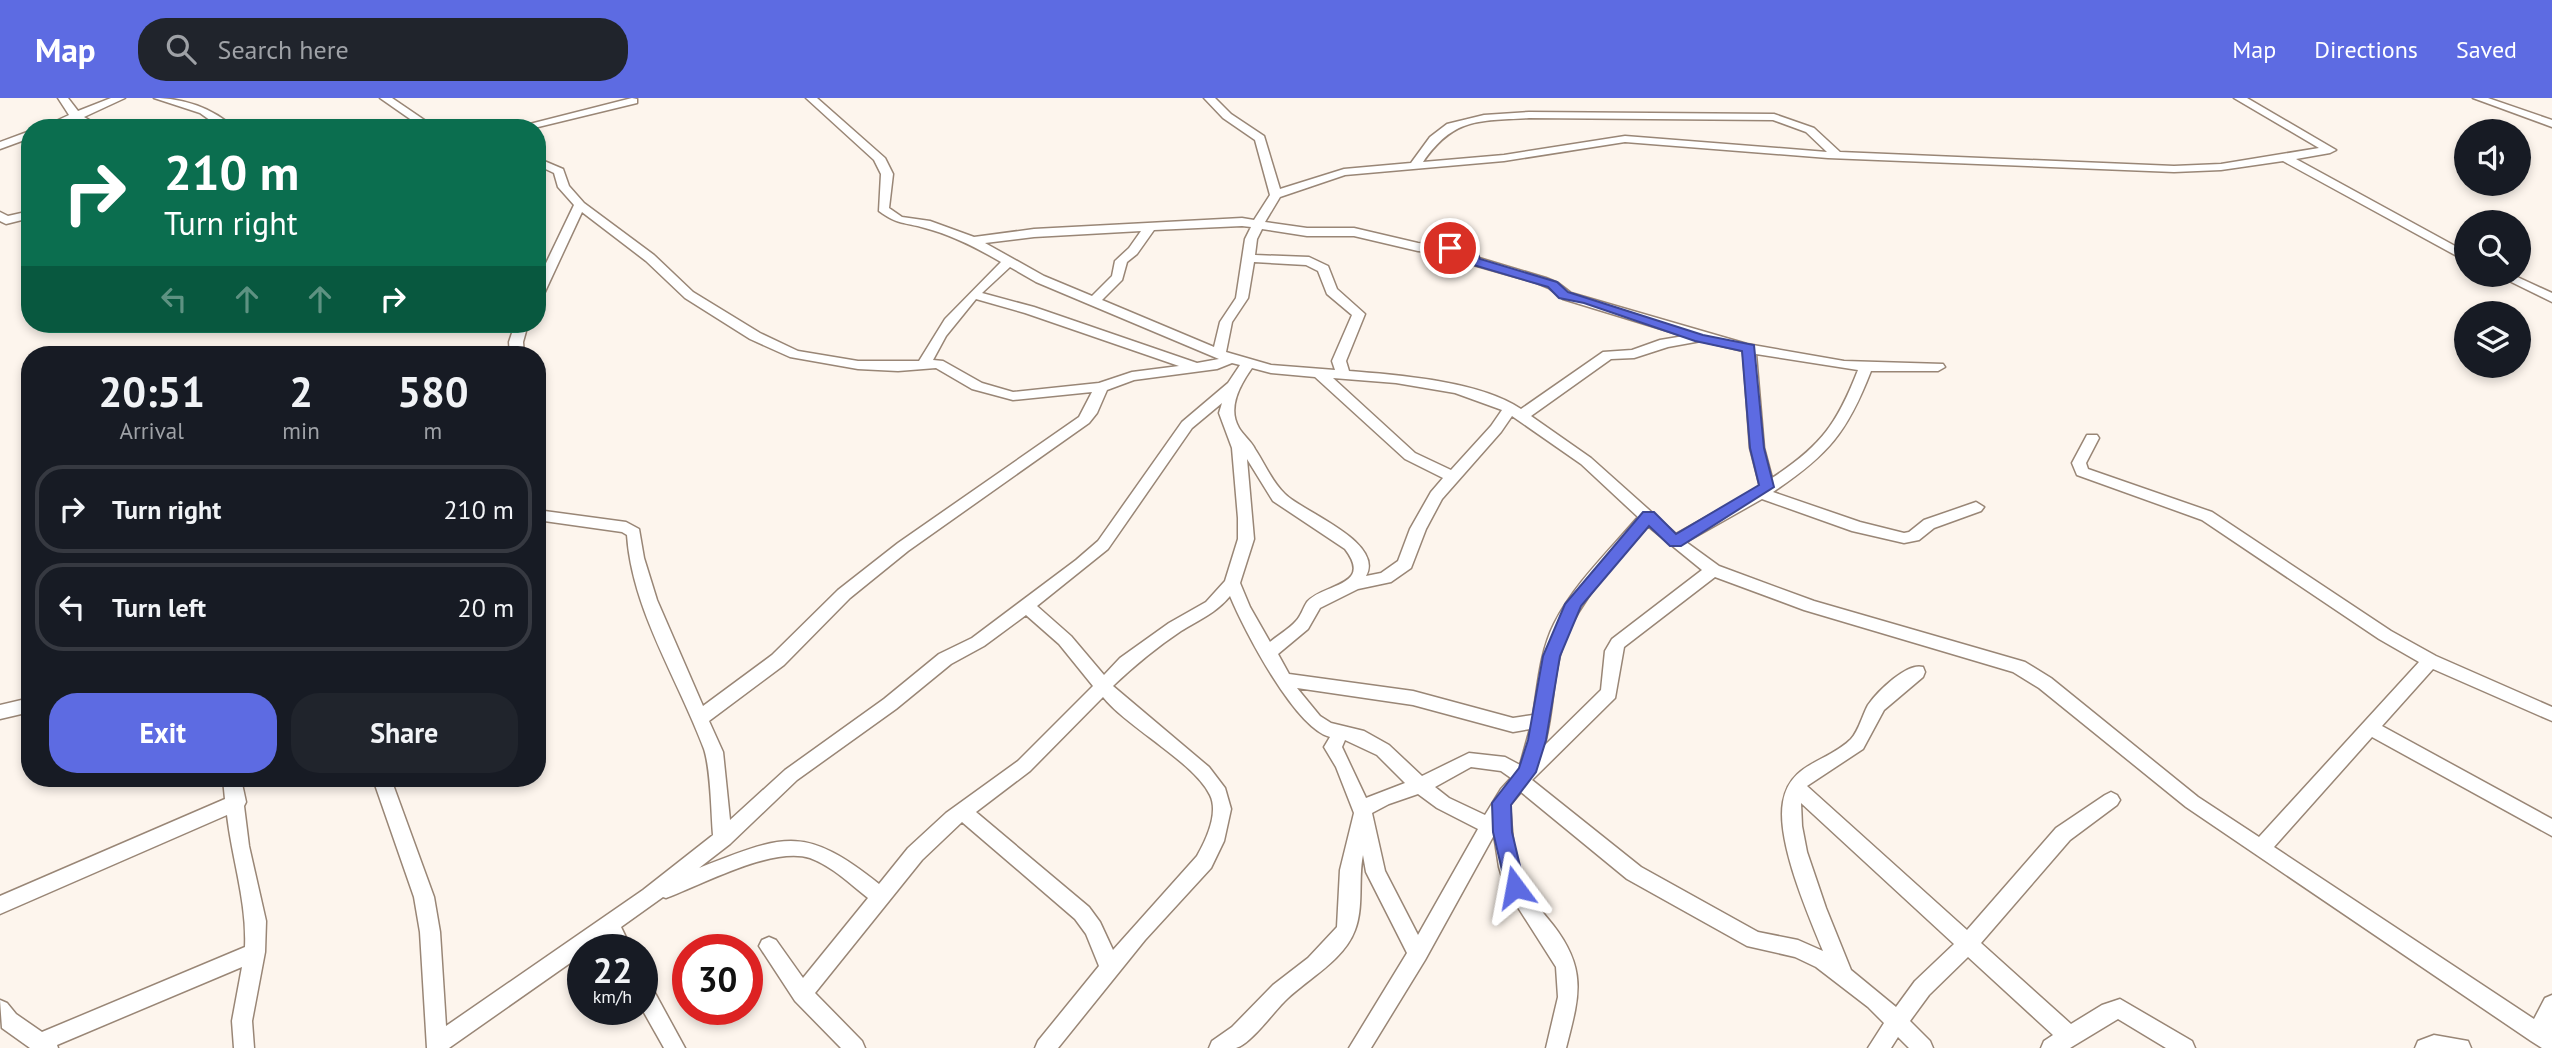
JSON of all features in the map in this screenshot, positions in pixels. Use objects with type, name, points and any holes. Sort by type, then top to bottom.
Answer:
[{"type":"street","points":[[63,98],[80,119]]},
{"type":"street","points":[[71,119],[120,98]]},
{"type":"street","points":[[159,98],[204,111],[216,119]]},
{"type":"street","points":[[385,98],[417,119]]},
{"type":"street","points":[[811,98],[879,158],[887,174],[885,211],[899,220],[926,224],[972,241],[1040,279],[1225,357],[1248,364],[1458,389],[1516,411],[1586,461],[1675,542],[1713,570],[1810,606],[2019,667],[2066,698],[2134,757],[2192,802],[2547,1041],[2552,1005]]},
{"type":"street","points":[[1209,98],[1227,116],[1259,138],[1276,195]]},
{"type":"street","points":[[546,165],[559,171],[564,187],[580,205],[650,258],[697,301],[762,340],[795,354],[858,365],[945,366],[972,384],[1013,396],[1031,397],[1101,387],[1132,376],[1223,364],[1226,322],[1242,298],[1258,223],[1276,195],[1344,172],[1536,155],[1625,139],[1837,155],[2185,169],[2286,158],[2330,150],[2239,98]]},
{"type":"street","points":[[2478,98],[2552,124]]},
{"type":"street","points":[[546,122],[633,101]]},
{"type":"street","points":[[1413,166],[1440,133],[1451,127],[1496,117],[1529,115],[1774,117],[1810,130],[1837,155]]},
{"type":"street","points":[[0,146],[21,138]]},
{"type":"street","points":[[2286,158],[2454,250]]},
{"type":"street","points":[[546,277],[580,205]]},
{"type":"street","points":[[2,219],[21,216]]},
{"type":"street","points":[[972,241],[1034,233],[1258,223],[1307,232],[1354,232],[1418,247],[1470,252],[1474,261],[1553,284],[1564,295],[1587,300],[1700,338],[1865,369],[1938,367]]},
{"type":"street","points":[[1094,301],[1118,277],[1121,261],[1133,251],[1151,226]]},
{"type":"street","points":[[1249,258],[1310,261],[1324,269],[1331,291],[1359,314],[1339,361],[1343,374]]},
{"type":"street","points":[[924,365],[939,336],[974,295],[1008,262]]},
{"type":"street","points":[[2529,287],[2552,298]]},
{"type":"street","points":[[974,295],[1024,306],[1099,337],[1200,367]]},
{"type":"street","points":[[1269,652],[1302,625],[1314,604],[1354,584],[1385,578],[1405,564],[1436,496],[1496,429],[1516,411],[1608,355],[1634,354],[1665,343],[1700,338]]},
{"type":"street","points":[[1749,348],[1763,489]]},
{"type":"street","points":[[437,1046],[650,895],[723,838],[791,775],[890,704],[945,659],[978,642],[1103,545],[1187,425],[1233,386],[1248,364]]},
{"type":"street","points":[[1675,542],[1798,467],[1838,427],[1851,405],[1865,369]]},
{"type":"street","points":[[1318,372],[1410,456],[1453,477]]},
{"type":"street","points":[[802,994],[915,853],[963,812],[1024,766],[1126,663],[1167,633],[1212,606],[1232,583],[1246,538],[1247,518],[1239,448],[1226,413],[1233,386]]},
{"type":"street","points":[[701,718],[778,660],[844,594],[912,540],[1084,420],[1090,413],[1101,387]]},
{"type":"street","points":[[1233,432],[1253,453],[1283,501],[1310,516],[1358,553],[1361,571],[1354,584]]},
{"type":"street","points":[[2092,438],[2080,463],[2082,472],[2207,516],[2294,577],[2430,661],[2552,714]]},
{"type":"street","points":[[1763,489],[1857,527],[1904,538],[1914,536],[1929,524],[1976,507]]},
{"type":"street","points":[[546,516],[626,527],[634,533],[636,558],[649,600],[701,718],[715,760],[723,838]]},
{"type":"street","points":[[1523,777],[1541,720],[1551,656],[1562,626],[1589,584],[1648,516]]},
{"type":"street","points":[[1359,1048],[1418,954],[1501,803],[1523,777],[1609,693],[1614,651],[1618,643],[1713,570]]},
{"type":"street","points":[[1232,583],[1242,607],[1303,711],[1326,729],[1358,736],[1383,750],[1420,786],[1443,803],[1489,826]]},
{"type":"street","points":[[1025,605],[1065,640],[1103,687],[1203,772],[1219,793],[1222,809],[1215,841],[1204,862],[1110,967],[1045,1048]]},
{"type":"street","points":[[2261,848],[2430,661]]},
{"type":"street","points":[[1843,975],[1796,849],[1792,801],[1796,787],[1826,761],[1858,744],[1875,709],[1889,692],[1917,672]]},
{"type":"street","points":[[1286,680],[1413,698],[1513,725],[1541,720]]},
{"type":"street","points":[[0,712],[21,707]]},
{"type":"street","points":[[2369,727],[2552,828]]},
{"type":"street","points":[[1340,734],[1333,747],[1344,765],[1362,813],[1376,872],[1418,954]]},
{"type":"street","points":[[1219,1048],[1239,1034],[1280,992],[1315,965],[1345,932],[1349,921],[1350,870],[1362,813],[1383,798],[1420,786],[1469,760],[1505,764],[1634,873],[1754,940],[1810,953],[1843,975],[1923,1048]]},
{"type":"street","points":[[234,787],[240,846],[256,921],[255,952],[244,1007],[244,1048]]},
{"type":"street","points":[[385,787],[424,897],[430,932],[437,1046]]},
{"type":"street","points":[[1796,787],[1969,942],[2070,1037]]},
{"type":"street","points":[[1878,1048],[1922,988],[1969,942],[2063,834],[2111,800]]},
{"type":"street","points":[[0,905],[237,802]]},
{"type":"street","points":[[1501,803],[1503,832],[1515,887],[1561,954],[1569,976],[1565,1018],[1556,1048]]},
{"type":"street","points":[[963,812],[1082,913],[1093,928],[1110,967]]},
{"type":"street","points":[[650,895],[779,849],[799,847],[837,863],[879,897]]},
{"type":"street","points":[[610,925],[614,934]]},
{"type":"street","points":[[769,946],[802,994],[855,1048]]},
{"type":"street","points":[[3,1019],[44,1045],[255,952]]},
{"type":"street","points":[[2051,1048],[2109,1012],[2120,1009],[2185,1048]]},
{"type":"street","points":[[658,1018],[675,1048]]},
{"type":"street","points":[[2425,1048],[2434,1045],[2461,1048]]},
{"type":"route","points":[[1450,248],[1472,253],[1471,258],[1474,261],[1553,284],[1564,295],[1587,300],[1700,338],[1749,348],[1757,448],[1767,487],[1675,542],[1648,516],[1574,604],[1551,656],[1537,740],[1527,772],[1501,803],[1503,832],[1515,887]]}]
